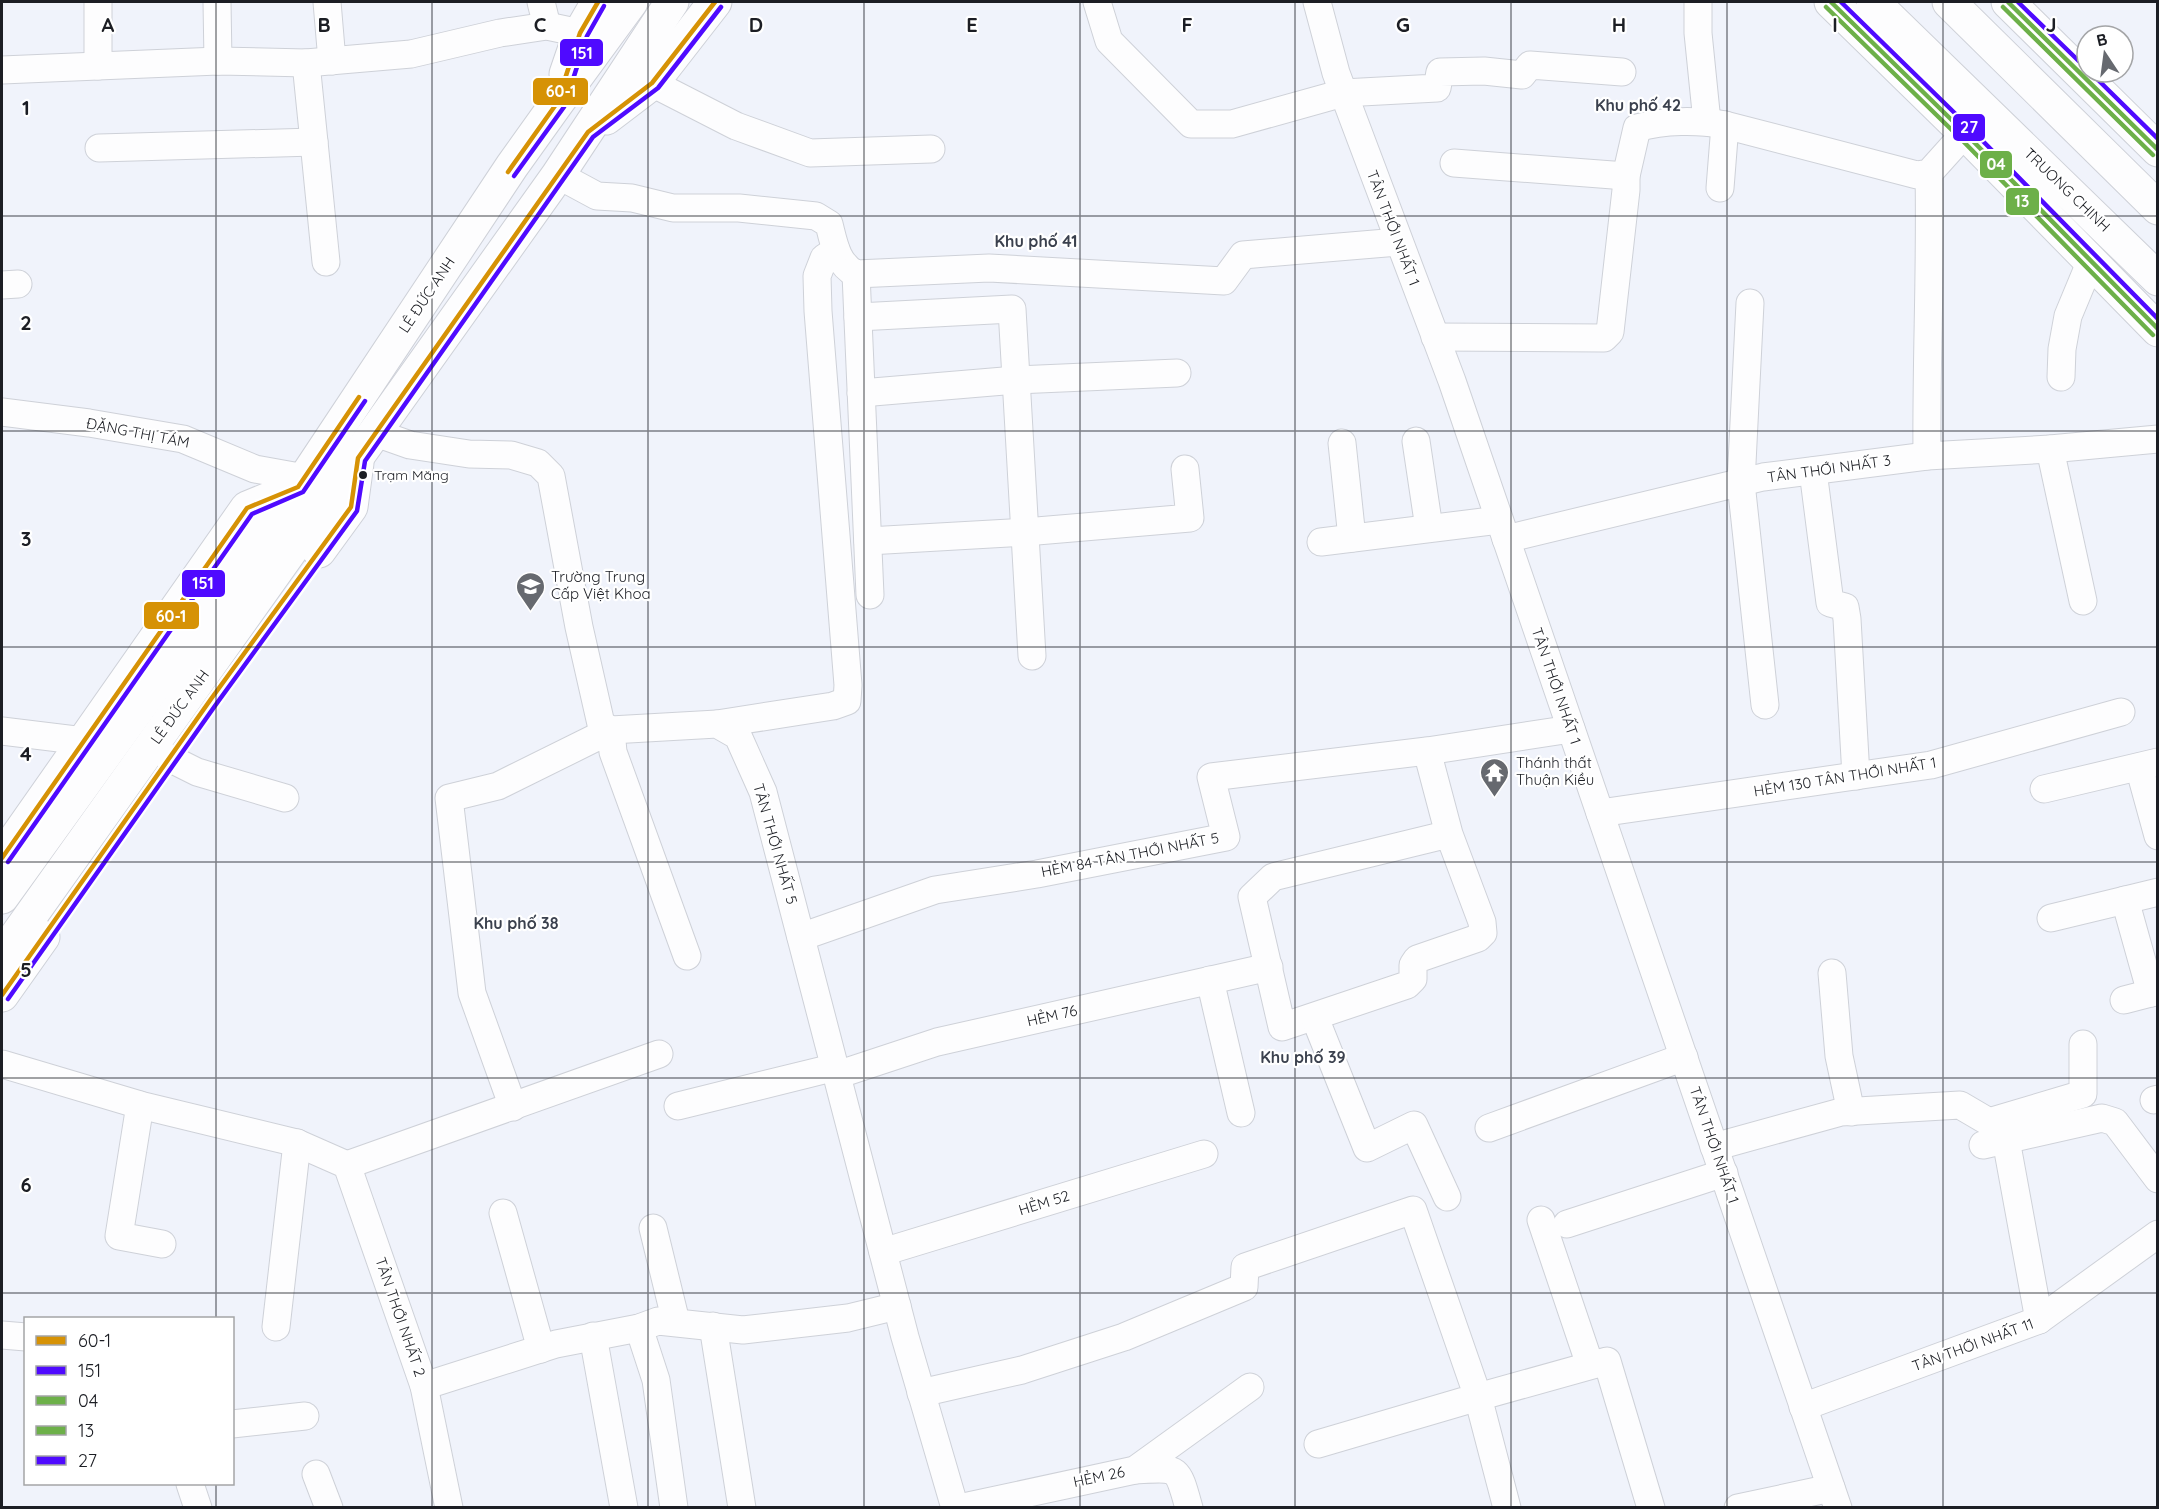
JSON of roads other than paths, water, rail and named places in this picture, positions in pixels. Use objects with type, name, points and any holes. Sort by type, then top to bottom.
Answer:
[{"type":"main road","name":"LÊ ĐỨC ANH","points":[[556,102],[580,33],[598,2]]},
{"type":"main road","name":"LÊ ĐỨC ANH","points":[[2,897],[301,483],[556,102],[631,2]]},
{"type":"main road","name":"LÊ ĐỨC ANH","points":[[2,956],[558,175],[672,2]]},
{"type":"main road","name":"LÊ ĐỨC ANH","points":[[588,132],[652,83],[715,2]]},
{"type":"main road","points":[[1831,2],[1965,134],[2157,330]]},
{"type":"main road","name":"TRUONG CHINH","points":[[1873,2],[2157,279]]},
{"type":"main road","points":[[1948,2],[2157,208]]},
{"type":"main road","points":[[2008,2],[2157,150]]},
{"type":"main road","name":"LÊ ĐỨC ANH","points":[[2,995],[169,758],[351,507],[367,446]]},
{"type":"main road","points":[[2,858],[247,508],[301,483]]},
{"type":"street","points":[[98,2],[98,66]]},
{"type":"street","points":[[217,2],[218,61]]},
{"type":"street","points":[[326,262],[314,142],[319,62],[327,2]]},
{"type":"street","points":[[1097,2],[1109,41],[1191,124],[1232,124],[1343,93],[1437,88],[1440,72],[1484,71],[1522,75],[1530,64],[1622,72]]},
{"type":"street","name":"TÂN THỚI NHẤT 1","points":[[1317,2],[1336,73],[1452,381],[1834,1498]]},
{"type":"street","points":[[1698,2],[1698,33],[1716,123],[1720,188]]},
{"type":"street","points":[[2,70],[218,61],[319,62],[411,54],[500,33],[544,14],[580,33]]},
{"type":"street","points":[[652,83],[736,126],[810,153],[931,149]]},
{"type":"street","points":[[1435,338],[1604,338],[1610,332],[1626,176],[1637,128],[1647,125],[1716,123],[1917,175],[1929,173],[1965,134]]},
{"type":"street","points":[[99,148],[314,142]]},
{"type":"street","points":[[1454,164],[1626,176]]},
{"type":"street","points":[[1927,456],[1929,173]]},
{"type":"street","points":[[558,175],[597,195],[632,198],[673,208],[739,208],[816,216],[829,224],[840,260],[847,269],[856,274],[989,268],[1224,281],[1244,255],[1398,242]]},
{"type":"street","points":[[513,1107],[472,993],[449,798],[498,786],[611,730],[717,724],[833,706],[847,701],[848,685],[841,585],[817,276],[824,258],[836,250]]},
{"type":"street","points":[[2061,377],[2062,349],[2068,316],[2090,263]]},
{"type":"street","points":[[856,274],[870,595]]},
{"type":"street","points":[[1750,303],[1741,483],[1764,705]]},
{"type":"street","points":[[858,317],[1012,309],[1032,656]]},
{"type":"street","points":[[861,393],[1016,380],[1177,373]]},
{"type":"street","name":"ĐẶNG THỊ TÁM","points":[[2,412],[89,423],[183,439],[255,469],[301,483]]},
{"type":"street","name":"TÂN THỚI NHẤT 3","points":[[1321,542],[1430,528],[1503,530],[1763,477],[1927,456],[2050,449],[2157,439]]},
{"type":"street","points":[[1416,441],[1430,528]]},
{"type":"street","points":[[1342,443],[1352,538]]},
{"type":"street","points":[[367,446],[410,445],[469,454],[512,455],[538,463],[551,476],[579,627],[601,724],[611,730]]},
{"type":"street","points":[[2050,449],[2083,601]]},
{"type":"street","points":[[868,541],[1190,518],[1185,469]]},
{"type":"street","points":[[1813,471],[1830,603],[1845,607],[1856,776]]},
{"type":"street","name":"HẺM 130 TÂN THỚI NHẤT 1","points":[[1600,813],[1931,765],[2121,712]]},
{"type":"street","name":"TÂN THỚI NHẤT 5","points":[[717,724],[738,736],[763,792],[897,1306],[954,1508]]},
{"type":"street","name":"HẺM 84 TÂN THỚI NHẤT 5","points":[[801,937],[935,890],[1037,874],[1226,837],[1211,777],[1427,751],[1571,729]]},
{"type":"street","points":[[611,730],[613,752],[687,956]]},
{"type":"street","points":[[2,731],[84,741]]},
{"type":"street","points":[[1427,751],[1449,834],[1482,922],[1483,933],[1478,938],[1418,959],[1413,965],[1413,979],[1407,985],[1315,1018],[1282,1027],[1252,897],[1273,877],[1449,834]]},
{"type":"street","points":[[169,758],[197,772],[285,798]]},
{"type":"street","points":[[2044,789],[2148,764],[2157,836]]},
{"type":"street","points":[[2050,918],[2157,892]]},
{"type":"street","points":[[2124,1000],[2154,992],[2125,900]]},
{"type":"street","name":"HẺM 76","points":[[678,1106],[836,1071],[937,1042],[1269,967]]},
{"type":"street","points":[[1832,973],[1839,1056],[1851,1112]]},
{"type":"street","points":[[1210,980],[1241,1113]]},
{"type":"street","points":[[1315,1018],[1366,1148],[1414,1125],[1447,1197]]},
{"type":"street","points":[[1714,1147],[1841,1112],[1960,1105],[1989,1122],[2083,1094],[2083,1044]]},
{"type":"street","points":[[2,1064],[140,1105],[297,1143],[347,1165],[659,1054]]},
{"type":"street","points":[[1489,1128],[1684,1057]]},
{"type":"street","points":[[140,1105],[119,1236],[162,1244]]},
{"type":"street","points":[[2039,1320],[1994,1143],[2102,1118],[2109,1119],[2121,1129],[2157,1179]]},
{"type":"street","points":[[276,1327],[297,1143]]},
{"type":"street","name":"HẺM 52","points":[[883,1252],[1204,1154]]},
{"type":"street","name":"TÂN THỚI NHẤT 2","points":[[347,1165],[424,1386],[541,1349],[593,1336],[639,1328],[658,1321],[743,1330],[848,1318],[897,1306]]},
{"type":"street","points":[[1568,1224],[1724,1173]]},
{"type":"street","points":[[921,1393],[1022,1370],[1124,1337],[1244,1287],[1245,1267],[1413,1210],[1478,1397],[1507,1508]]},
{"type":"street","points":[[503,1213],[541,1349]]},
{"type":"street","points":[[1541,1220],[1590,1365]]},
{"type":"street","points":[[653,1228],[675,1322]]},
{"type":"street","name":"TÂN THỚI NHẤT 11","points":[[1803,1407],[2039,1320],[2157,1234]]},
{"type":"street","points":[[713,1326],[734,1506]]},
{"type":"street","points":[[639,1328],[656,1380],[674,1508]]},
{"type":"street","points":[[2,1335],[24,1337]]},
{"type":"street","points":[[593,1336],[624,1508]]},
{"type":"street","points":[[1318,1444],[1607,1361],[1651,1508]]},
{"type":"street","points":[[424,1386],[449,1508]]},
{"type":"street","name":"HẺM 26","points":[[959,1508],[1135,1470],[1250,1386]]},
{"type":"street","points":[[234,1424],[305,1416]]},
{"type":"street","points":[[1135,1470],[1167,1468],[1174,1471],[1181,1477],[1189,1508]]},
{"type":"street","points":[[316,1474],[329,1508]]},
{"type":"street","points":[[190,1485],[198,1508]]},
{"type":"street","points":[[1738,1508],[1834,1498]]},
{"type":"place","name":"Trạm Măng","points":[[363,475]]},
{"type":"place","name":"Trường Trung Cấp Việt Khoa","points":[[530,612]]},
{"type":"place","name":"Thánh thất Thuận Kiều","points":[[1495,798]]},
{"type":"district","name":"Khu phố 42","points":[[1638,105]]},
{"type":"district","name":"Khu phố 41","points":[[1036,241]]},
{"type":"district","name":"Khu phố 38","points":[[516,923]]},
{"type":"district","name":"Khu phố 39","points":[[1303,1057]]}]
